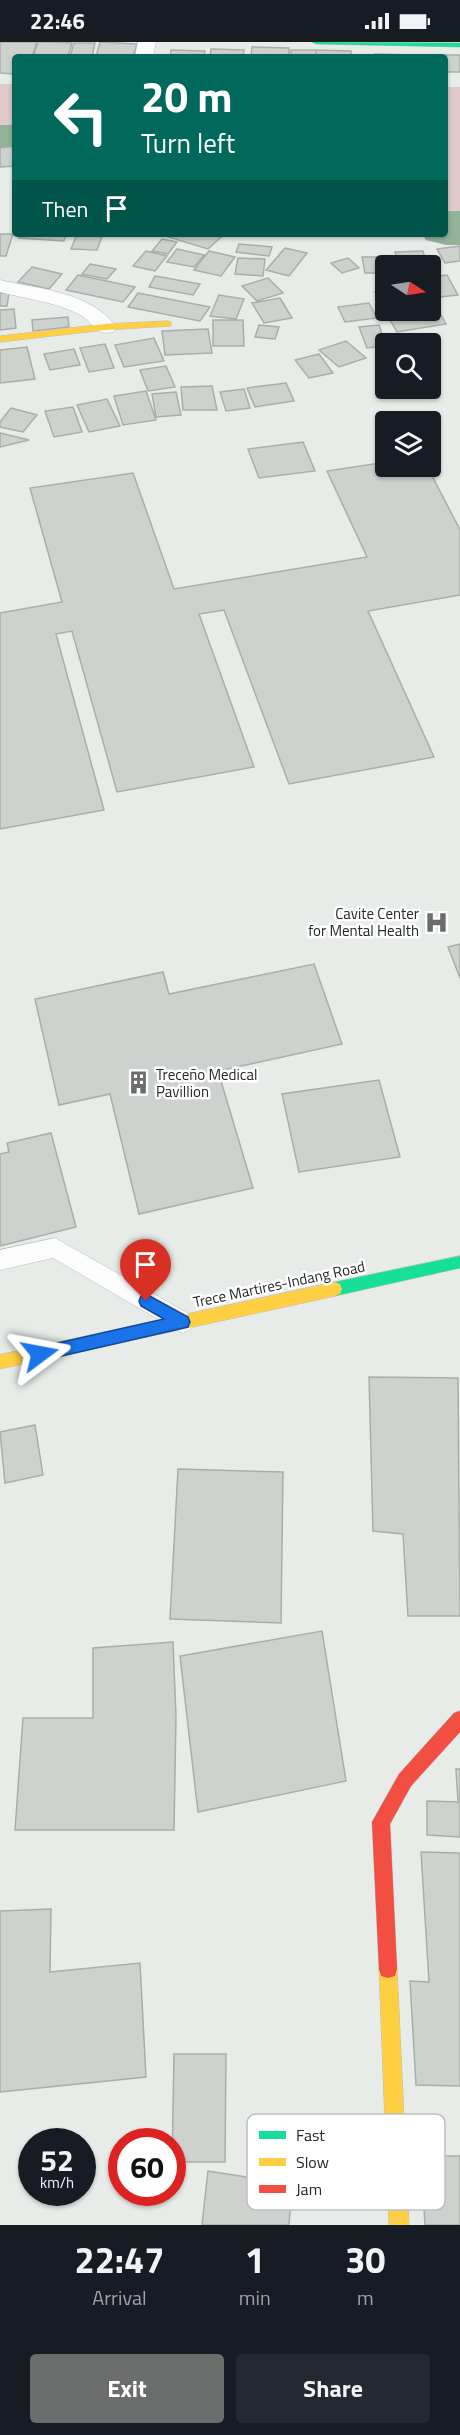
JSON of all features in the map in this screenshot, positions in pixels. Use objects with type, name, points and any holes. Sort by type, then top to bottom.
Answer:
[{"type":"street","points":[[316,42],[460,45]]},
{"type":"street","points":[[0,286],[68,303],[90,312],[105,327]]},
{"type":"street","points":[[0,339],[105,327],[168,324]]},
{"type":"street","name":"Trece Martires-Indang Road","points":[[0,1362],[460,1262]]},
{"type":"street","points":[[394,2114],[381,1822],[397,1789],[460,1719]]},
{"type":"street","points":[[398,2210],[399,2225]]},
{"type":"lane","points":[[0,1260],[54,1248],[183,1322]]},
{"type":"shaded area","points":[[0,84],[12,84],[12,141],[0,141]]},
{"type":"shaded area","points":[[448,87],[460,87],[460,228],[448,228]]},
{"type":"building","points":[[0,42],[37,42],[33,54],[12,54],[12,74],[0,73]]},
{"type":"building","points":[[38,42],[72,43],[69,54],[34,54]]},
{"type":"building","points":[[100,42],[137,44],[134,54],[97,54]]},
{"type":"building","points":[[74,43],[95,43],[93,54],[71,54]]},
{"type":"building","points":[[252,47],[289,48],[289,54],[251,54]]},
{"type":"building","points":[[211,49],[244,50],[243,54],[210,54]]},
{"type":"building","points":[[171,50],[205,51],[204,54],[170,54]]},
{"type":"building","points":[[291,50],[316,50],[316,54],[291,54]]},
{"type":"building","points":[[316,50],[351,51],[351,54],[316,54]]},
{"type":"building","points":[[448,55],[460,55],[460,72],[448,72]]},
{"type":"building","points":[[12,146],[12,166],[0,167],[0,148]]},
{"type":"building","points":[[0,234],[12,234],[6,256],[0,256]]},
{"type":"building","points":[[20,237],[65,237],[64,241]]},
{"type":"building","points":[[76,237],[102,237],[97,250],[71,249]]},
{"type":"building","points":[[168,237],[221,237],[208,249]]},
{"type":"building","points":[[162,239],[177,242],[168,254],[152,251]]},
{"type":"building","points":[[239,244],[272,247],[269,256],[236,252]]},
{"type":"building","points":[[460,246],[460,261],[445,263],[437,249]]},
{"type":"building","points":[[285,248],[307,253],[289,276],[266,270]]},
{"type":"building","points":[[177,249],[204,255],[194,267],[167,262]]},
{"type":"building","points":[[146,251],[167,256],[155,271],[133,266]]},
{"type":"building","points":[[209,251],[235,257],[221,276],[194,270]]},
{"type":"building","points":[[423,251],[424,255],[396,255],[395,252]]},
{"type":"building","points":[[362,257],[375,257],[375,273],[365,273]]},
{"type":"building","points":[[238,258],[265,259],[263,276],[235,274]]},
{"type":"building","points":[[348,258],[359,268],[342,273],[331,263]]},
{"type":"building","points":[[90,264],[116,269],[107,279],[82,274]]},
{"type":"building","points":[[32,267],[62,274],[49,289],[18,282]]},
{"type":"building","points":[[78,275],[135,287],[123,302],[66,290]]},
{"type":"building","points":[[447,275],[458,295],[441,297],[441,276]]},
{"type":"building","points":[[155,276],[200,284],[193,295],[149,287]]},
{"type":"building","points":[[268,278],[283,293],[257,301],[242,286]]},
{"type":"building","points":[[0,293],[9,293],[7,306],[0,306]]},
{"type":"building","points":[[138,293],[210,307],[200,321],[128,307]]},
{"type":"building","points":[[219,295],[244,299],[236,319],[210,316]]},
{"type":"building","points":[[280,298],[292,318],[264,323],[252,303]]},
{"type":"building","points":[[369,303],[375,318],[345,322],[338,307]]},
{"type":"building","points":[[14,309],[16,328],[0,330],[0,310]]},
{"type":"building","points":[[441,315],[446,324],[397,332],[391,321],[441,321]]},
{"type":"building","points":[[68,317],[69,327],[33,331],[32,320]]},
{"type":"building","points":[[213,320],[243,320],[244,346],[213,346]]},
{"type":"building","points":[[259,325],[279,327],[275,339],[255,337]]},
{"type":"building","points":[[379,325],[382,333],[375,333],[375,347],[367,348],[359,327]]},
{"type":"building","points":[[208,329],[212,353],[165,355],[162,331]]},
{"type":"building","points":[[154,338],[164,361],[124,367],[115,345]]},
{"type":"building","points":[[346,341],[366,358],[339,367],[319,350]]},
{"type":"building","points":[[105,344],[114,368],[89,372],[80,348]]},
{"type":"building","points":[[27,347],[35,379],[0,383],[0,350]]},
{"type":"building","points":[[74,349],[80,365],[50,370],[44,354]]},
{"type":"building","points":[[319,354],[333,373],[309,378],[295,360]]},
{"type":"building","points":[[166,366],[175,387],[148,391],[140,370]]},
{"type":"building","points":[[286,383],[294,401],[255,407],[247,388]]},
{"type":"building","points":[[212,386],[217,410],[183,410],[181,387]]},
{"type":"building","points":[[244,389],[250,408],[226,411],[220,392]]},
{"type":"building","points":[[146,391],[156,420],[123,425],[114,396]]},
{"type":"building","points":[[176,392],[181,415],[156,417],[152,394]]},
{"type":"building","points":[[107,399],[120,426],[89,432],[77,405]]},
{"type":"building","points":[[73,407],[82,432],[54,437],[45,411]]},
{"type":"building","points":[[11,408],[37,415],[23,432],[0,427],[0,422]]},
{"type":"building","points":[[0,433],[29,440],[0,447]]},
{"type":"building","points":[[303,442],[315,471],[259,478],[248,449]]},
{"type":"building","points":[[375,464],[375,477],[433,477],[460,530],[460,595],[368,611],[434,757],[289,784],[224,610],[199,614],[254,767],[117,792],[72,631],[56,634],[104,810],[0,829],[0,613],[62,602],[30,488],[133,473],[174,589],[367,557],[327,471]]},
{"type":"building","points":[[460,944],[460,978],[448,947]]},
{"type":"building","name":"Treceño Medical Pavillion","points":[[314,964],[342,1044],[218,1071],[253,1188],[139,1214],[110,1094],[59,1105],[35,999],[163,972],[169,994]]},
{"type":"building","points":[[379,1080],[400,1157],[299,1172],[282,1094]]},
{"type":"building","points":[[51,1133],[76,1227],[0,1246],[0,1154],[9,1152],[7,1143]]},
{"type":"building","points":[[369,1377],[458,1378],[460,1616],[408,1616],[403,1534],[373,1531]]},
{"type":"building","points":[[35,1425],[43,1475],[5,1483],[0,1432]]},
{"type":"building","points":[[178,1469],[283,1472],[281,1623],[170,1619]]},
{"type":"building","points":[[322,1631],[346,1781],[198,1812],[180,1656]]},
{"type":"building","points":[[173,1642],[176,1717],[174,1830],[15,1830],[23,1718],[93,1718],[93,1648]]},
{"type":"building","points":[[456,1769],[460,1769],[460,1837],[427,1835],[427,1801],[458,1802]]},
{"type":"building","points":[[421,1852],[460,1853],[460,2086],[416,2085],[410,1981],[429,1982]]},
{"type":"building","points":[[51,1909],[50,1972],[140,1963],[146,2077],[0,2092],[0,1911]]},
{"type":"building","points":[[174,2054],[226,2054],[225,2162],[186,2162],[186,2128],[173,2128]]},
{"type":"building","points":[[445,2156],[460,2156],[460,2225],[425,2225],[424,2210],[445,2210]]},
{"type":"building","points":[[208,2171],[247,2177],[247,2210],[290,2210],[289,2225],[202,2225]]},
{"type":"waterway","points":[[0,141],[12,141]]},
{"type":"waterway","points":[[448,228],[460,228]]},
{"type":"traffic: fast","points":[[316,42],[460,45]]},
{"type":"traffic: fast","points":[[335,1289],[460,1262]]},
{"type":"traffic: slow","points":[[0,339],[105,327],[168,324]]},
{"type":"traffic: slow","points":[[0,1362],[335,1289]]},
{"type":"traffic: slow","points":[[388,1969],[394,2114]]},
{"type":"traffic: slow","points":[[398,2210],[399,2225]]},
{"type":"traffic: jam","points":[[388,1969],[381,1822],[405,1780],[460,1719]]},
{"type":"place","name":"Cavite Center for Mental Health","points":[[437,922]]},
{"type":"place","name":"Treceño Medical Pavillion","points":[[138,1083]]},
{"type":"route","points":[[40,1354],[183,1322],[146,1301]]}]
